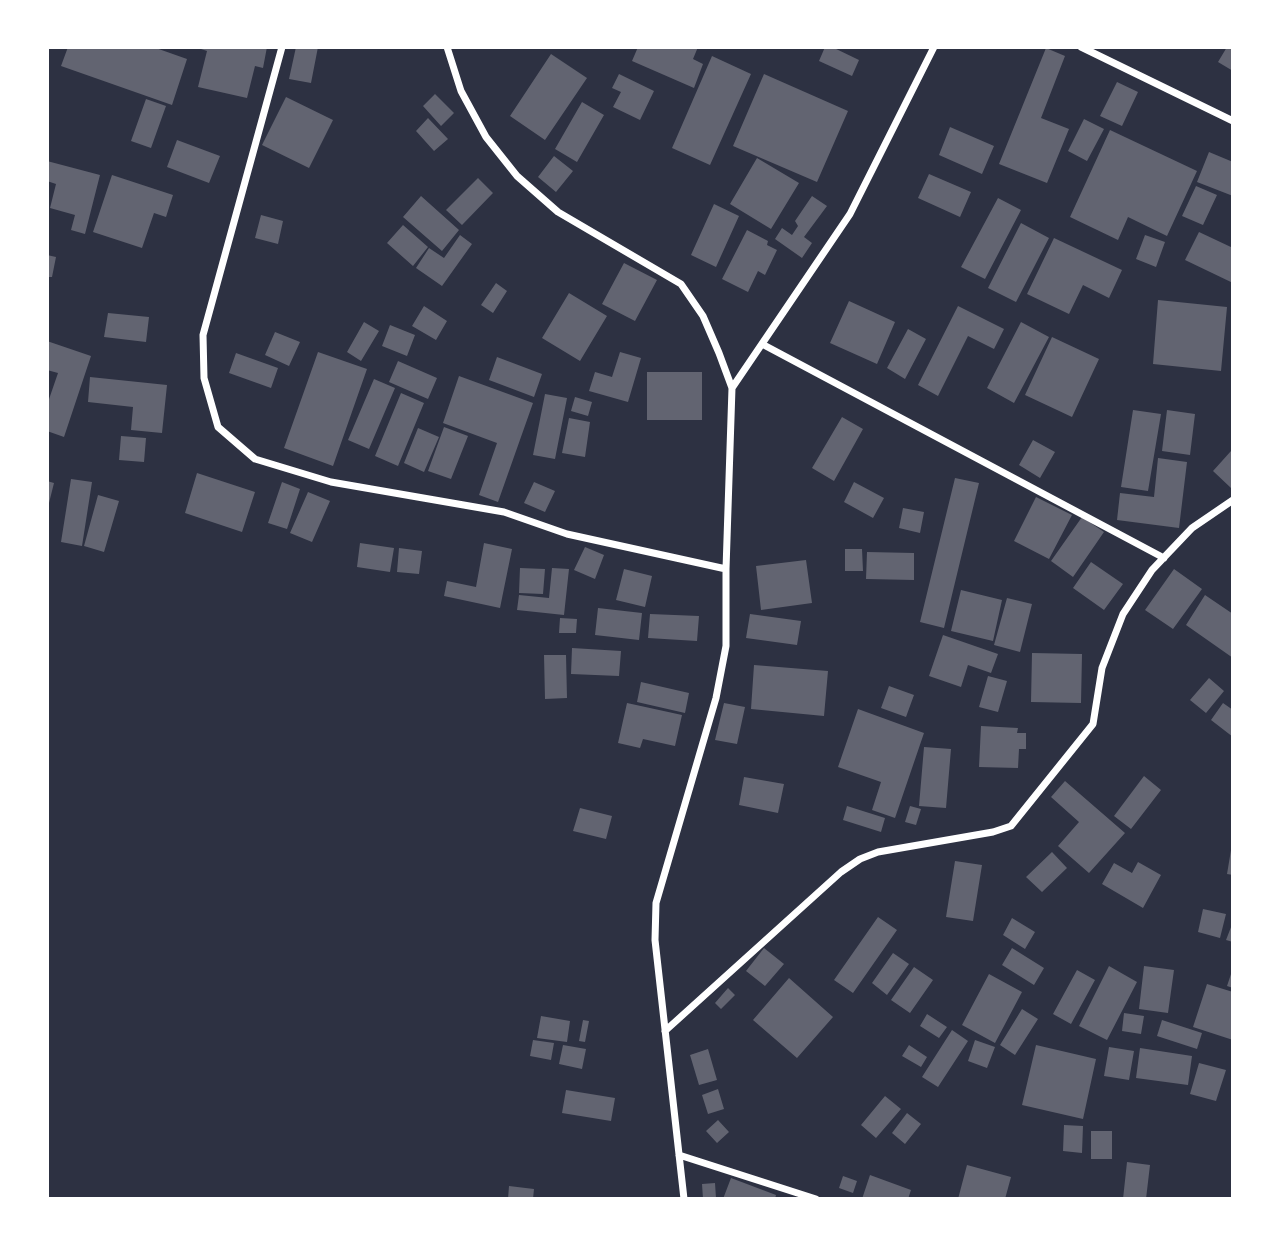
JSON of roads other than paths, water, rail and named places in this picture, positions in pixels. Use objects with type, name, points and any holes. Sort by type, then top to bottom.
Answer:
[{"type":"street","points":[[282,47],[203,335],[204,378],[218,427],[255,459],[331,482],[504,512],[567,534],[726,569]]},
{"type":"street","points":[[447,47],[461,92],[486,136],[517,176],[558,212],[681,284],[703,316],[732,388],[726,646],[716,698],[656,903],[655,940],[684,1199]]},
{"type":"street","points":[[732,388],[850,214],[934,47]]},
{"type":"street","points":[[1081,47],[1233,121]]},
{"type":"street","points":[[762,344],[1164,558]]},
{"type":"street","points":[[665,1031],[841,872],[860,859],[878,852],[993,832],[1011,826],[1093,724],[1102,668],[1123,614],[1152,570],[1192,528],[1233,500]]},
{"type":"street","points":[[679,1156],[816,1199]]}]
